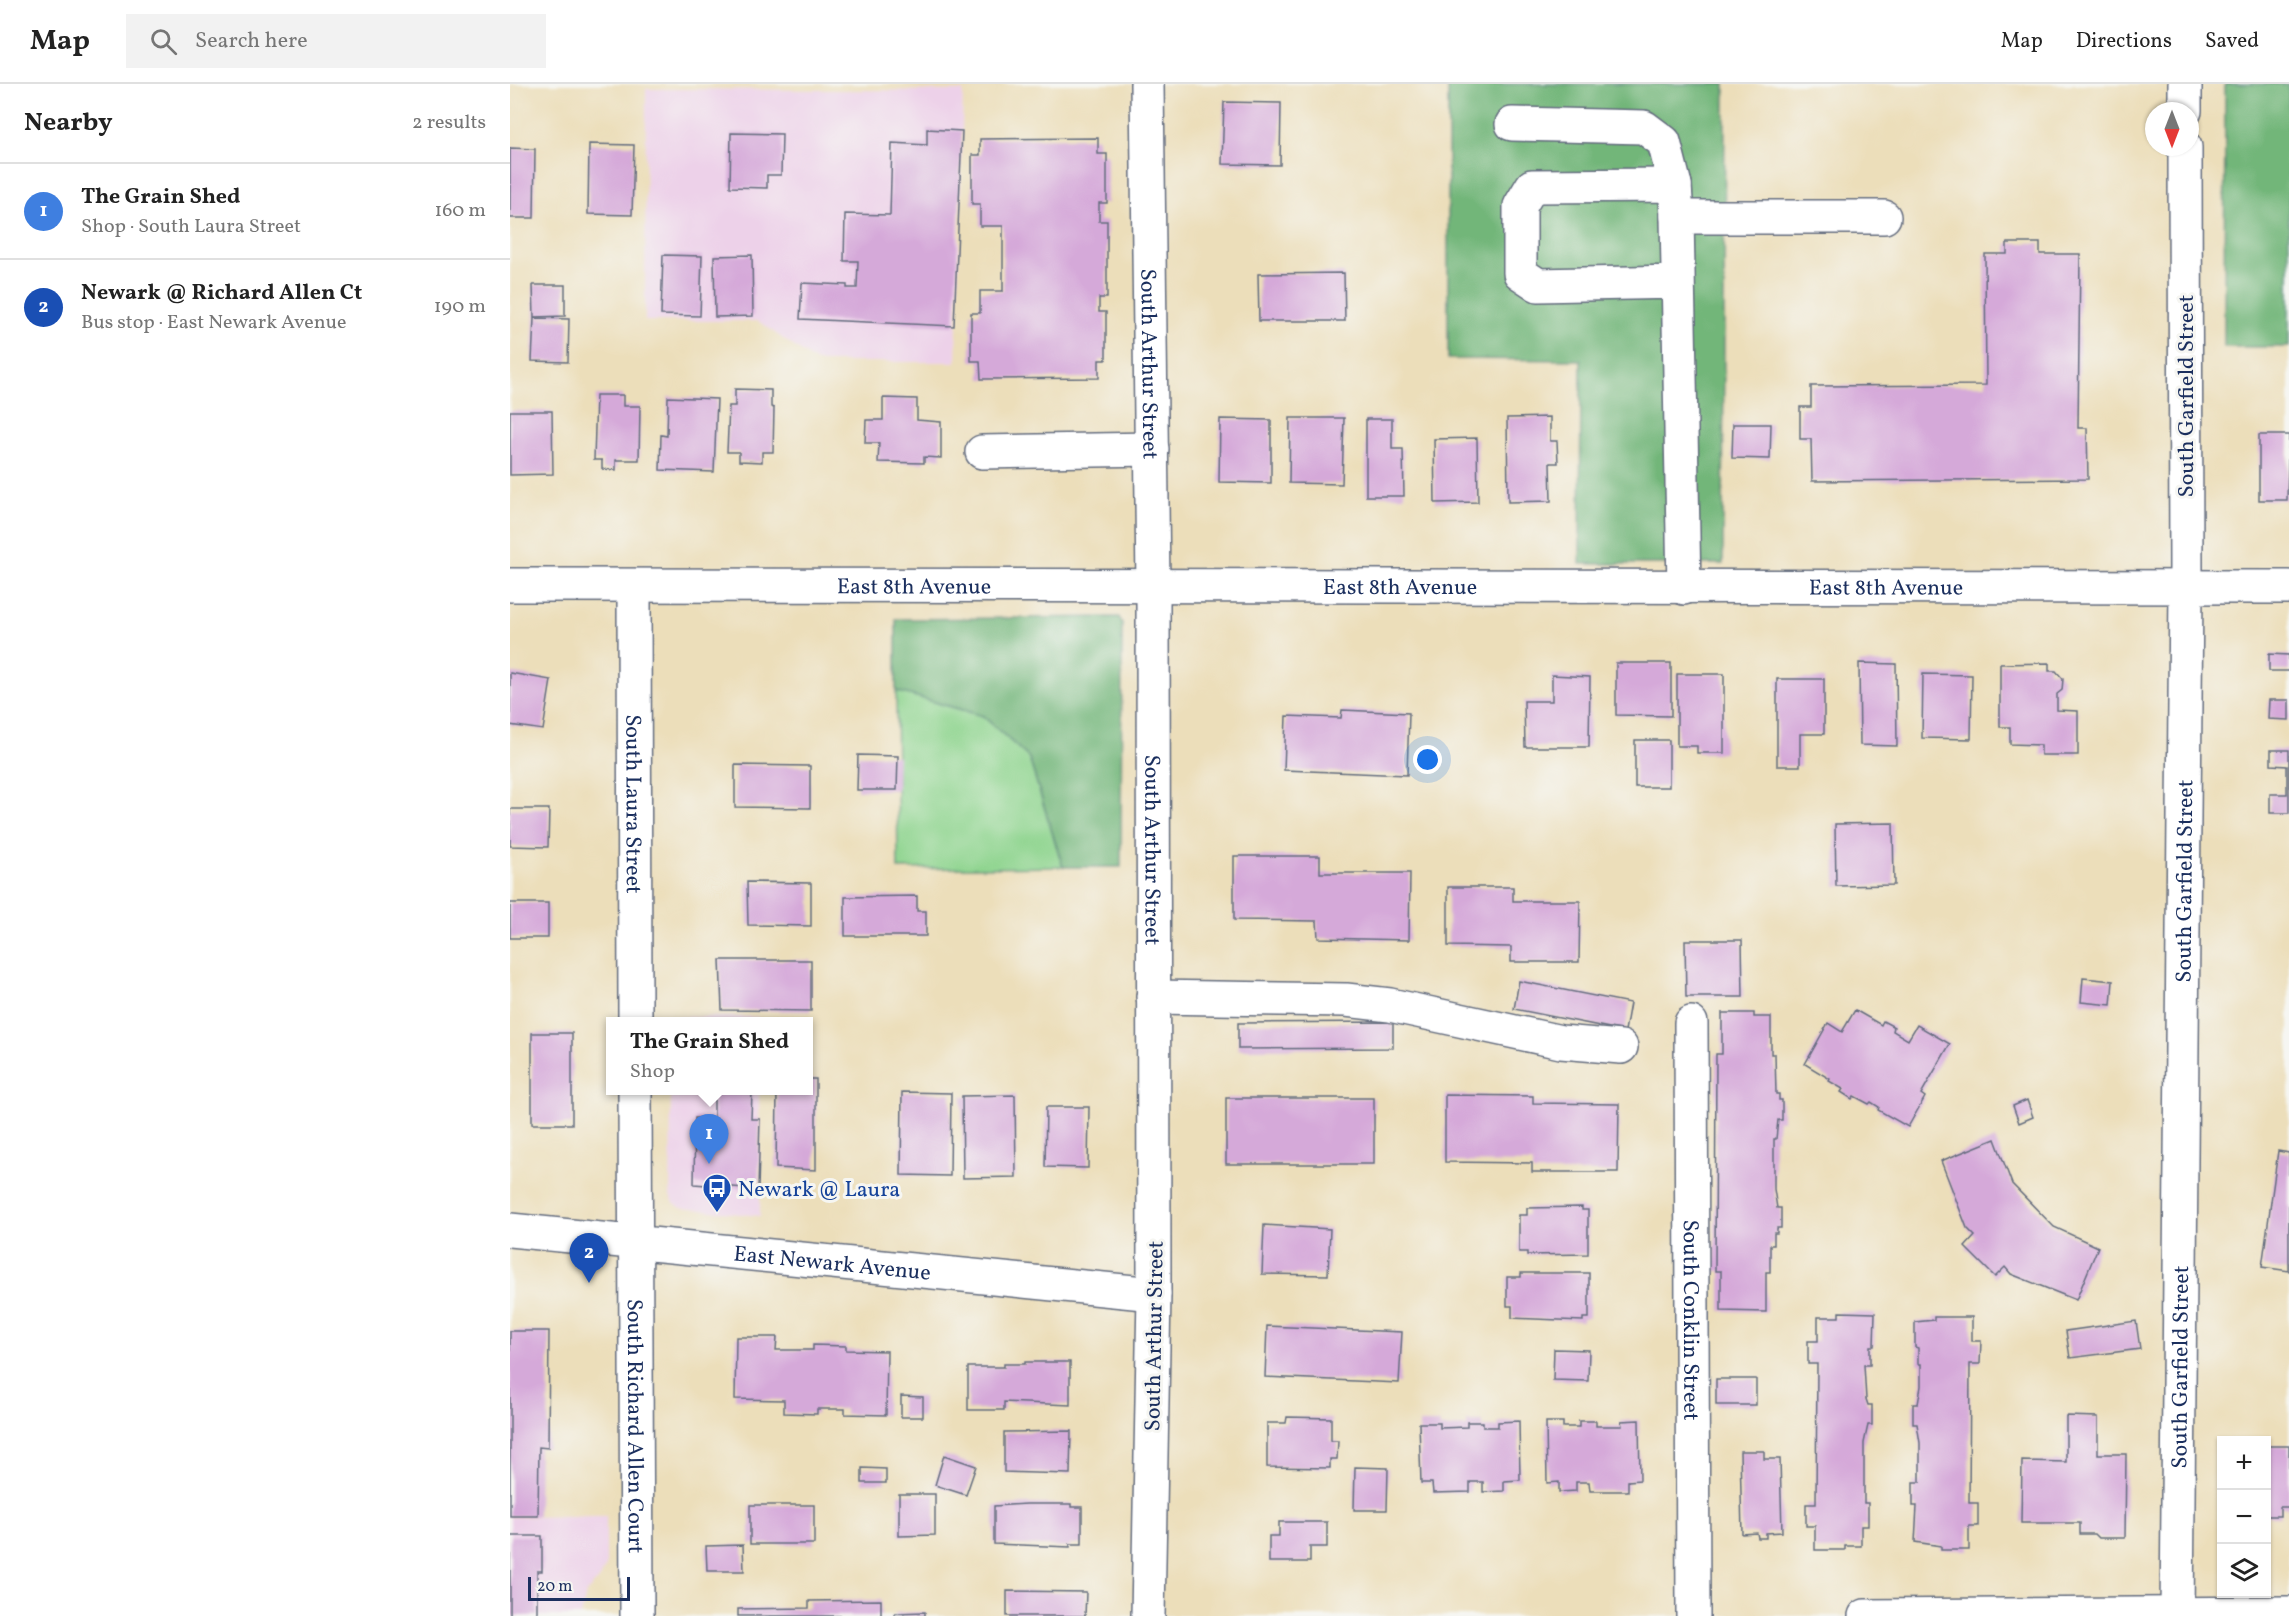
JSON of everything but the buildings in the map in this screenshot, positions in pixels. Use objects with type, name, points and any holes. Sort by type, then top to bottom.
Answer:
[{"type":"street","name":"South Arthur Street","points":[[1147,84],[1152,449],[1154,997],[1154,1294],[1148,1616]]},
{"type":"street","points":[[2185,84],[2185,102]]},
{"type":"street","points":[[1512,124],[1644,126],[1664,142],[1675,185],[1677,217],[1684,588]]},
{"type":"street","name":"South Garfield Street","points":[[2177,1615],[2186,587],[2185,156]]},
{"type":"street","points":[[1675,185],[1532,186],[1520,206],[1521,273],[1538,285],[1677,282]]},
{"type":"street","points":[[1677,217],[1884,217]]},
{"type":"street","points":[[982,452],[1152,449]]},
{"type":"street","name":"East 8th Avenue","points":[[510,585],[2289,587]]},
{"type":"street","name":"South Laura Street","points":[[634,586],[635,1017]]},
{"type":"street","points":[[1154,997],[1346,1000],[1390,1005],[1561,1042],[1622,1047]]},
{"type":"street","name":"South Conklin Street","points":[[1691,1023],[1693,1616]]},
{"type":"street","points":[[635,1095],[636,1242]]},
{"type":"street","name":"East Newark Avenue","points":[[510,1230],[1154,1294]]},
{"type":"street","name":"South Richard Allen Court","points":[[636,1242],[637,1614]]},
{"type":"street","points":[[1865,1616],[2177,1615],[2289,1612]]},
{"type":"shaded area","points":[[646,89],[963,91],[956,362],[816,362],[758,321],[645,321]]},
{"type":"shaded area","points":[[671,1095],[759,1095],[760,1216],[681,1208],[670,1196]]},
{"type":"shaded area","points":[[606,1516],[606,1566],[599,1579],[586,1593],[581,1616],[510,1616],[510,1517]]},
{"type":"green space","points":[[1448,84],[1725,84],[1723,564],[1580,564],[1581,360],[1448,359]]},
{"type":"green space","points":[[2225,84],[2289,84],[2289,347],[2224,347]]},
{"type":"green space","points":[[1119,617],[1122,623],[1121,867],[1063,867],[1029,758],[983,716],[896,691],[896,619]]},
{"type":"green space","points":[[896,691],[983,716],[1029,758],[1063,867],[898,869]]},
{"type":"place","name":"The Grain Shed","points":[[709,1164]]},
{"type":"place","name":"Newark @ Laura","points":[[717,1214]]},
{"type":"place","name":"Newark @ Richard Allen Ct","points":[[589,1283]]}]
